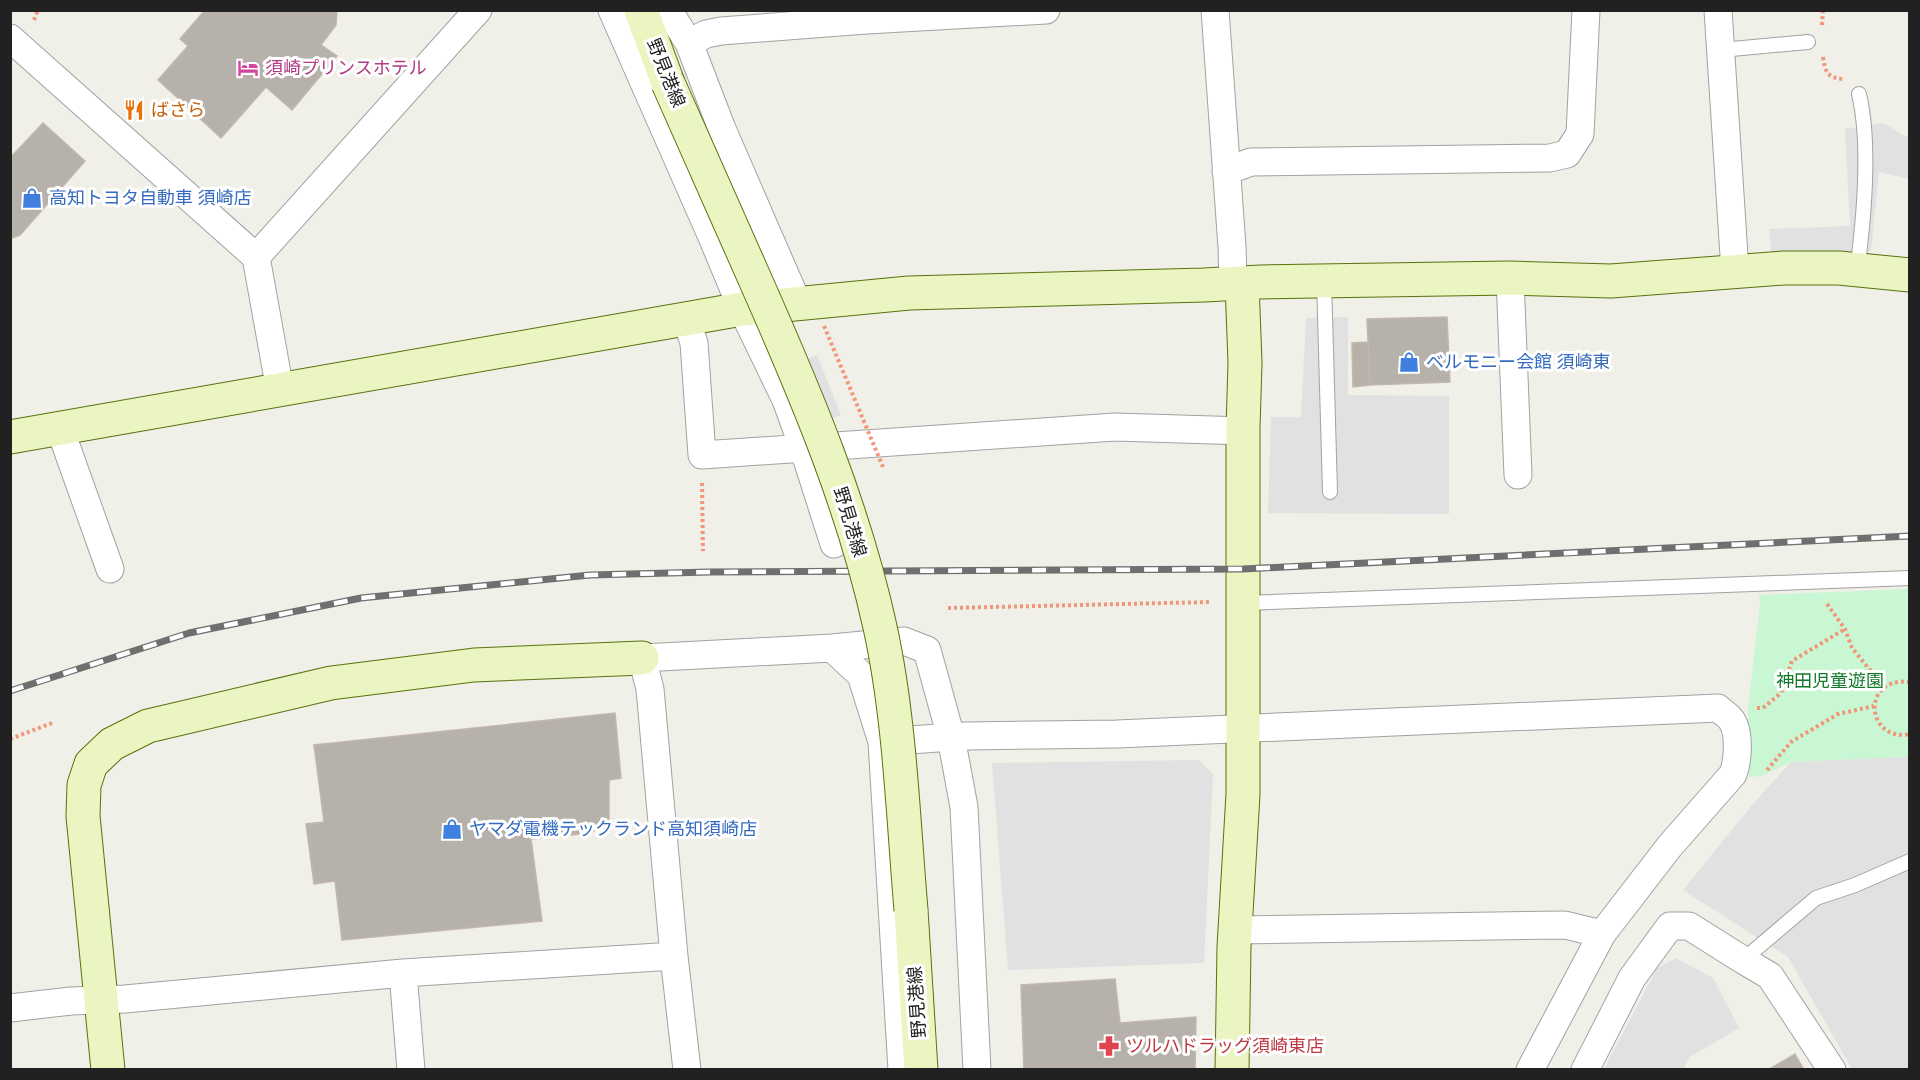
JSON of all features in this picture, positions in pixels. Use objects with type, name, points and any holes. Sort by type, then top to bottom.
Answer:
[{"type":"street","points":[[256,257],[478,10]]},
{"type":"street","points":[[612,10],[742,309],[786,400],[834,544]]},
{"type":"street","name":"野見港線","points":[[641,10],[669,83],[792,364],[837,478],[880,627],[890,688],[911,910],[921,1070]]},
{"type":"street","points":[[668,10],[689,44],[722,129],[798,304]]},
{"type":"street","points":[[689,44],[706,34],[721,31],[1046,10]]},
{"type":"street","points":[[1215,10],[1232,247],[1245,363],[1245,431],[1232,603],[1242,728],[1243,794],[1235,930],[1232,1070]]},
{"type":"street","points":[[1226,171],[1251,162],[1550,158],[1567,154],[1580,134],[1586,10]]},
{"type":"street","points":[[1718,10],[1736,271]]},
{"type":"street","points":[[10,38],[256,257],[280,390]]},
{"type":"street","points":[[10,437],[742,309],[909,293],[1324,281],[1510,278],[1611,281],[1736,271],[1839,268],[1910,275]]},
{"type":"street","points":[[1510,278],[1518,475]]},
{"type":"street","points":[[686,319],[694,343],[702,455],[1115,428],[1245,431]]},
{"type":"street","points":[[60,429],[110,569]]},
{"type":"street","points":[[108,1070],[83,816],[84,785],[91,764],[112,744],[148,726],[331,683],[474,664],[832,648],[904,641],[927,650],[951,738],[964,807],[977,1070]]},
{"type":"street","points":[[832,648],[861,675],[882,742],[902,1070]]},
{"type":"street","points":[[642,658],[650,689],[674,956],[687,1070]]},
{"type":"street","points":[[882,742],[1718,708],[1732,721],[1736,737],[1737,763],[1732,774],[1669,847],[1602,933],[1530,1070]]},
{"type":"street","points":[[1235,930],[1565,925],[1602,933]]},
{"type":"street","points":[[1585,1070],[1632,978],[1670,926],[1689,926],[1770,976],[1832,1070]]},
{"type":"street","points":[[10,1008],[403,973],[674,956]]},
{"type":"street","points":[[403,973],[411,1070]]},
{"type":"lane","points":[[1721,50],[1808,42]]},
{"type":"lane","points":[[1857,271],[1862,232],[1865,138],[1864,116],[1859,94]]},
{"type":"lane","points":[[1324,281],[1329,492]]},
{"type":"lane","points":[[1232,603],[1910,578]]},
{"type":"lane","points":[[1743,960],[1816,898],[1855,885],[1910,861]]},
{"type":"path","points":[[1822,49],[1825,71],[1830,76],[1849,80],[1856,85],[1859,94]]},
{"type":"path","points":[[824,326],[883,468]]},
{"type":"path","points":[[702,455],[703,551]]},
{"type":"path","points":[[948,608],[1232,603]]},
{"type":"path","points":[[1816,604],[1828,604],[1845,630],[1852,648],[1884,687]]},
{"type":"path","points":[[1748,708],[1764,708],[1781,693],[1792,661],[1845,630]]},
{"type":"path","points":[[1910,682],[1892,683],[1884,687],[1874,706],[1875,715],[1886,730],[1894,734],[1910,734]]},
{"type":"path","points":[[1761,776],[1791,742],[1838,714],[1874,706]]},
{"type":"path","points":[[10,739],[52,723]]},
{"type":"green space","name":"神田児童遊園","points":[[1909,589],[1909,757],[1791,762],[1761,776],[1749,777],[1748,708],[1760,604],[1759,595]]},
{"type":"shaded area","points":[[1883,123],[1909,138],[1909,179],[1879,172],[1871,251],[1771,252],[1769,229],[1850,226],[1845,129]]},
{"type":"shaded area","points":[[1348,317],[1348,395],[1449,396],[1449,514],[1268,513],[1271,417],[1301,417],[1306,318]]},
{"type":"shaded area","points":[[817,355],[841,415],[809,427],[786,367]]},
{"type":"shaded area","points":[[1909,757],[1909,1069],[1852,1069],[1788,957],[1683,890],[1753,804],[1791,762]]},
{"type":"shaded area","points":[[1198,760],[1213,774],[1204,963],[1008,970],[992,763]]},
{"type":"shaded area","points":[[1676,958],[1713,978],[1739,1028],[1690,1057],[1683,1069],[1604,1069],[1657,968]]},
{"type":"building","name":"須崎プリンスホテル","points":[[205,10],[337,10],[336,25],[321,45],[337,56],[292,110],[266,87],[221,138],[158,80],[188,46],[180,39]]},
{"type":"building","name":"高知トヨタ自動車 須崎店","points":[[43,123],[85,161],[20,235],[10,239],[10,158]]},
{"type":"building","name":"ベルモニー会館 須崎東","points":[[1447,317],[1450,382],[1370,385],[1367,319]]},
{"type":"building","points":[[1368,342],[1370,385],[1353,387],[1352,343]]},
{"type":"building","name":"ヤマダ電機テックランド高知須崎店","points":[[615,713],[621,778],[609,780],[609,822],[590,833],[531,839],[542,921],[342,940],[335,881],[314,884],[306,824],[324,822],[314,745]]},
{"type":"building","name":"ツルハドラッグ須崎東店","points":[[1115,979],[1120,1023],[1196,1017],[1195,1070],[1024,1070],[1021,985]]},
{"type":"building","points":[[1795,1054],[1804,1070],[1768,1070]]},
{"type":"railway","points":[[10,691],[189,633],[361,598],[590,575],[710,572],[1243,569],[1910,536]]},
{"type":"place","name":"須崎プリンスホテル","points":[[248,68]]},
{"type":"place","name":"ばさら","points":[[134,110]]},
{"type":"place","name":"高知トヨタ自動車 須崎店","points":[[32,198]]},
{"type":"place","name":"ベルモニー会館 須崎東","points":[[1409,362]]},
{"type":"place","name":"ヤマダ電機テックランド高知須崎店","points":[[452,829]]},
{"type":"place","name":"ツルハドラッグ須崎東店","points":[[1109,1046]]}]
